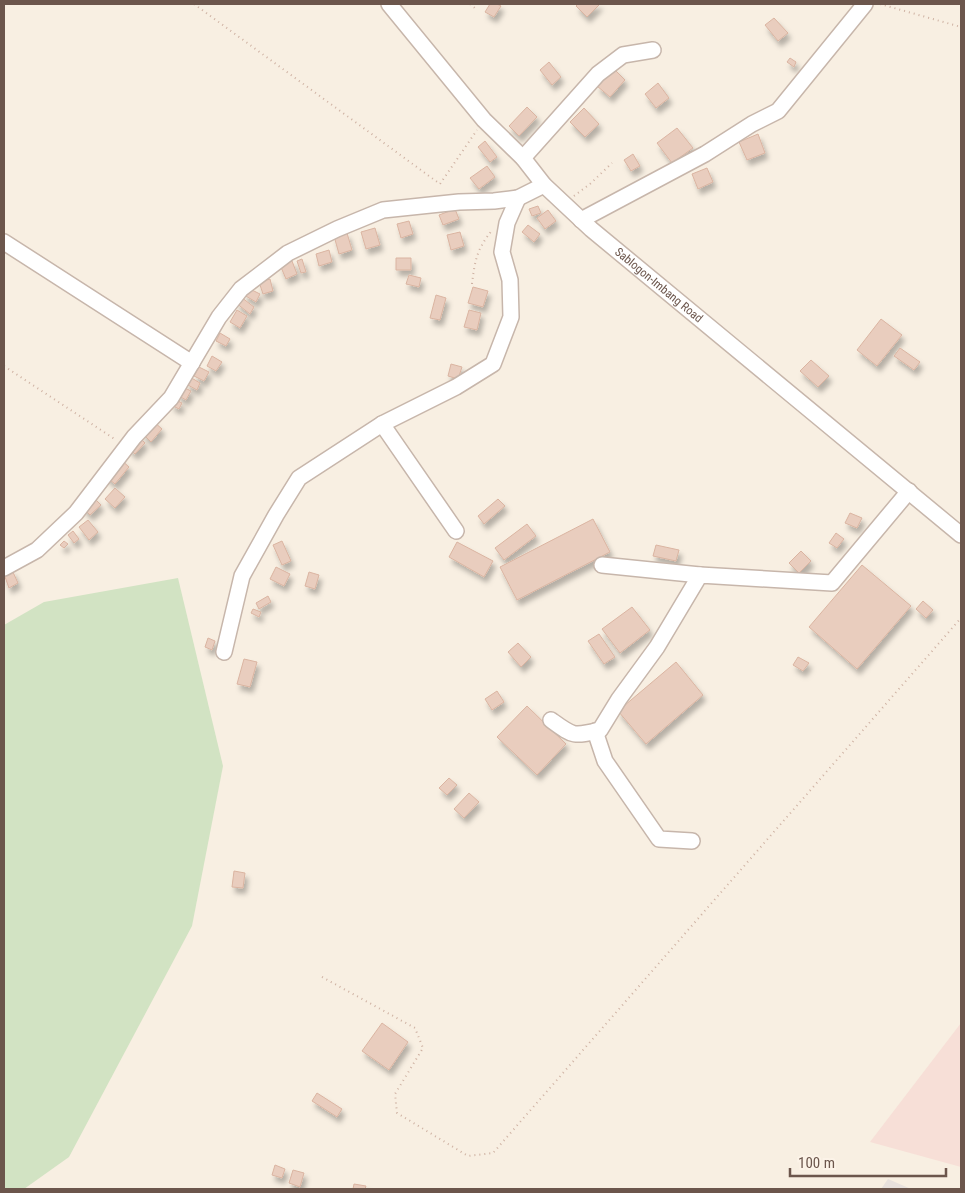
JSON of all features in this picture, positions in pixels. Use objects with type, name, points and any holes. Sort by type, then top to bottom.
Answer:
[{"type":"street","name":"Sablogon-Imbang Road","points":[[389,4],[484,120],[523,158],[544,185],[581,220],[961,535]]},
{"type":"street","points":[[581,220],[705,154],[752,124],[778,111],[865,4]]},
{"type":"street","points":[[523,158],[598,74],[623,55],[654,50]]},
{"type":"street","points":[[4,568],[37,550],[76,513],[134,437],[171,398],[219,317],[241,290],[288,253],[337,229],[383,210],[518,198],[544,185]]},
{"type":"street","points":[[224,652],[242,576],[299,478],[382,424],[456,387],[492,364],[511,317],[510,280],[502,252],[507,222],[518,198]]},
{"type":"street","points":[[4,242],[192,363]]},
{"type":"street","points":[[382,424],[456,531]]},
{"type":"street","points":[[602,565],[700,575],[832,583],[909,491]]},
{"type":"street","points":[[551,720],[571,734],[582,735],[600,730],[619,698],[657,647],[700,575]]},
{"type":"street","points":[[595,731],[606,760],[659,839],[692,841]]},
{"type":"path","points":[[194,4],[440,184],[484,120]]},
{"type":"path","points":[[470,4],[476,9]]},
{"type":"path","points":[[880,4],[961,27]]},
{"type":"path","points":[[564,204],[590,184],[612,163]]},
{"type":"path","points":[[472,284],[475,258],[485,239],[498,224]]},
{"type":"path","points":[[4,366],[126,447]]},
{"type":"path","points":[[322,977],[415,1028],[423,1048],[395,1094],[397,1113],[468,1156],[492,1153],[961,618]]},
{"type":"shaded area","points":[[961,1023],[961,1167],[870,1142]]},
{"type":"shaded area","points":[[888,1179],[911,1189],[881,1189]]},
{"type":"green space","points":[[178,578],[223,766],[192,926],[69,1157],[24,1189],[4,1189],[4,625],[44,602]]},
{"type":"building","points":[[490,4],[501,6],[494,17],[485,12]]},
{"type":"building","points":[[578,4],[600,4],[587,17],[576,6]]},
{"type":"building","points":[[774,18],[788,33],[778,41],[765,25]]},
{"type":"building","points":[[790,58],[796,62],[794,67],[787,62]]},
{"type":"building","points":[[549,62],[561,77],[552,85],[540,70]]},
{"type":"building","points":[[613,68],[625,80],[610,97],[597,86]]},
{"type":"building","points":[[658,83],[669,98],[656,108],[645,94]]},
{"type":"building","points":[[527,107],[537,117],[519,136],[509,126]]},
{"type":"building","points":[[584,108],[599,124],[585,137],[570,122]]},
{"type":"building","points":[[677,128],[693,148],[672,163],[657,143]]},
{"type":"building","points":[[758,134],[765,153],[747,160],[739,142]]},
{"type":"building","points":[[485,141],[497,157],[490,162],[478,147]]},
{"type":"building","points":[[633,154],[640,166],[631,171],[624,160]]},
{"type":"building","points":[[487,166],[495,177],[479,189],[470,178]]},
{"type":"building","points":[[707,168],[713,182],[698,189],[692,174]]},
{"type":"building","points":[[538,206],[541,213],[532,216],[529,209]]},
{"type":"building","points":[[455,209],[459,219],[443,225],[439,215]]},
{"type":"building","points":[[548,210],[556,221],[545,229],[537,218]]},
{"type":"building","points":[[409,221],[413,234],[401,238],[397,224]]},
{"type":"building","points":[[528,225],[540,234],[534,242],[522,232]]},
{"type":"building","points":[[375,228],[380,245],[366,249],[361,232]]},
{"type":"building","points":[[460,232],[464,246],[451,250],[447,235]]},
{"type":"building","points":[[347,233],[352,250],[339,254],[334,236]]},
{"type":"building","points":[[329,250],[332,262],[319,266],[316,254]]},
{"type":"building","points":[[396,258],[411,258],[411,270],[396,270]]},
{"type":"building","points":[[302,259],[306,272],[301,273],[297,261]]},
{"type":"building","points":[[292,261],[297,274],[286,279],[280,265]]},
{"type":"building","points":[[409,275],[421,278],[419,287],[406,284]]},
{"type":"building","points":[[270,279],[273,291],[263,294],[259,282]]},
{"type":"building","points":[[473,287],[488,291],[483,307],[468,303]]},
{"type":"building","points":[[248,288],[260,294],[256,302],[244,295]]},
{"type":"building","points":[[436,295],[446,298],[440,320],[430,318]]},
{"type":"building","points":[[241,297],[254,307],[250,314],[236,303]]},
{"type":"building","points":[[237,310],[247,316],[240,328],[230,322]]},
{"type":"building","points":[[469,310],[481,313],[477,330],[464,327]]},
{"type":"building","points":[[881,319],[902,335],[877,366],[857,350]]},
{"type":"building","points":[[220,333],[230,339],[226,346],[216,341]]},
{"type":"building","points":[[900,348],[920,362],[914,370],[894,356]]},
{"type":"building","points":[[212,356],[222,362],[216,371],[207,366]]},
{"type":"building","points":[[811,360],[829,376],[818,387],[800,371]]},
{"type":"building","points":[[451,364],[462,367],[458,379],[448,376]]},
{"type":"building","points":[[199,367],[209,372],[204,381],[194,376]]},
{"type":"building","points":[[190,377],[200,383],[197,390],[186,384]]},
{"type":"building","points":[[181,386],[191,391],[186,400],[177,395]]},
{"type":"building","points":[[174,399],[182,403],[179,409],[171,405]]},
{"type":"building","points":[[153,421],[162,429],[151,442],[142,433]]},
{"type":"building","points":[[138,436],[145,443],[135,454],[128,448]]},
{"type":"building","points":[[119,458],[129,467],[115,484],[105,476]]},
{"type":"building","points":[[115,488],[125,497],[115,508],[105,499]]},
{"type":"building","points":[[93,497],[101,505],[90,515],[82,507]]},
{"type":"building","points":[[498,499],[505,506],[484,524],[478,516]]},
{"type":"building","points":[[850,513],[862,518],[857,528],[845,523]]},
{"type":"building","points":[[593,519],[610,552],[517,600],[500,567]]},
{"type":"building","points":[[88,520],[98,532],[89,540],[79,527]]},
{"type":"building","points":[[527,524],[536,536],[504,560],[495,548]]},
{"type":"building","points":[[73,531],[79,539],[74,543],[68,535]]},
{"type":"building","points":[[836,533],[844,539],[837,548],[829,543]]},
{"type":"building","points":[[64,541],[68,544],[64,548],[60,545]]},
{"type":"building","points":[[282,541],[291,561],[282,565],[273,545]]},
{"type":"building","points":[[457,542],[493,561],[484,577],[449,557]]},
{"type":"building","points":[[656,545],[679,550],[676,561],[653,556]]},
{"type":"building","points":[[801,551],[811,561],[799,573],[789,563]]},
{"type":"building","points":[[862,565],[911,606],[857,669],[809,627]]},
{"type":"building","points":[[276,567],[290,574],[284,586],[270,579]]},
{"type":"building","points":[[12,570],[18,583],[9,588],[4,574]]},
{"type":"building","points":[[309,572],[319,575],[315,589],[305,586]]},
{"type":"building","points":[[268,596],[271,602],[259,609],[256,603]]},
{"type":"building","points":[[923,601],[933,610],[926,618],[916,609]]},
{"type":"building","points":[[632,607],[650,630],[620,653],[602,629]]},
{"type":"building","points":[[253,609],[261,612],[259,617],[251,613]]},
{"type":"building","points":[[599,634],[615,657],[604,664],[588,641]]},
{"type":"building","points":[[208,638],[215,641],[212,650],[205,647]]},
{"type":"building","points":[[518,643],[531,657],[521,667],[508,652]]},
{"type":"building","points":[[798,657],[809,663],[803,671],[793,665]]},
{"type":"building","points":[[244,659],[257,662],[250,687],[237,684]]},
{"type":"building","points":[[676,662],[703,695],[646,744],[618,711]]},
{"type":"building","points":[[497,691],[504,702],[492,710],[485,699]]},
{"type":"building","points":[[527,706],[566,744],[537,775],[497,737]]},
{"type":"building","points":[[449,778],[457,785],[447,795],[439,788]]},
{"type":"building","points":[[469,793],[479,802],[464,818],[454,809]]},
{"type":"building","points":[[234,871],[245,873],[243,888],[232,887]]},
{"type":"building","points":[[382,1023],[408,1042],[389,1070],[362,1051]]},
{"type":"building","points":[[317,1093],[342,1109],[337,1117],[312,1101]]},
{"type":"building","points":[[275,1165],[285,1169],[282,1178],[272,1175]]},
{"type":"building","points":[[293,1170],[304,1173],[300,1187],[289,1183]]},
{"type":"building","points":[[354,1184],[366,1186],[365,1189],[353,1189]]}]
